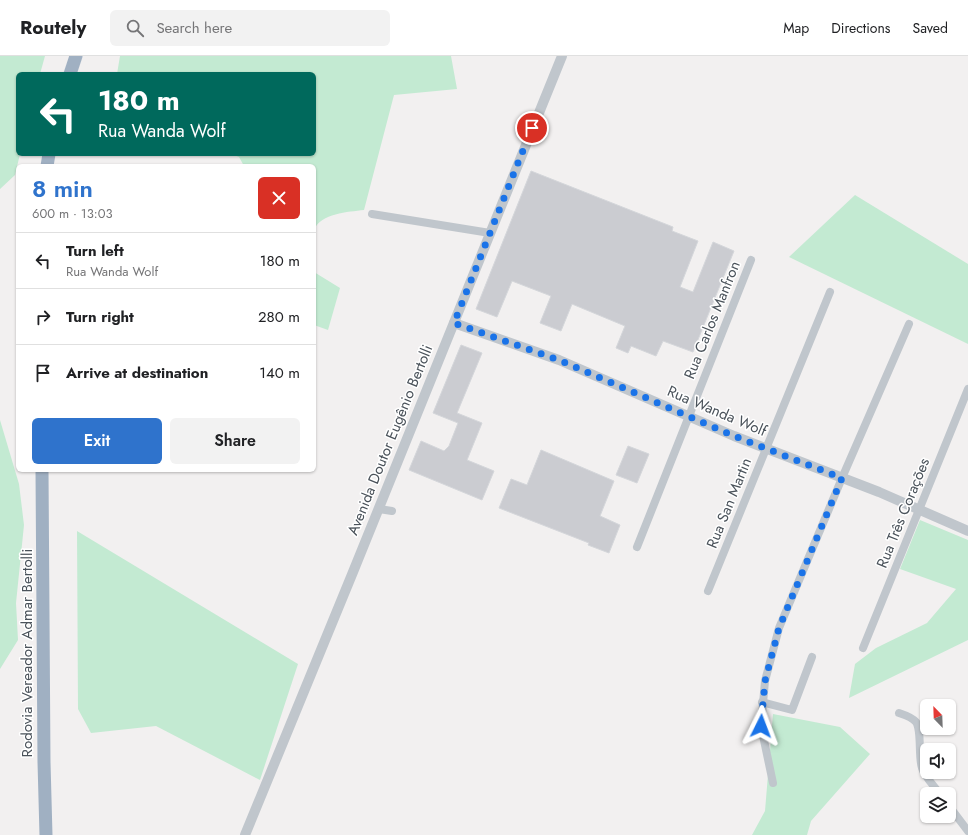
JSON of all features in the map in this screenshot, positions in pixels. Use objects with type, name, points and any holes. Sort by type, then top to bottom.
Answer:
[{"type":"highway","points":[[71,72],[76,56]]},
{"type":"highway","name":"Rodovia Vereador Admar Bertolli","points":[[42,472],[46,835]]},
{"type":"street","name":"Avenida Doutor Eugênio Bertolli","points":[[245,835],[379,510],[562,56]]},
{"type":"street","points":[[372,214],[490,233]]},
{"type":"street","name":"Rua Carlos Manfron","points":[[637,547],[751,260]]},
{"type":"street","name":"Rua San Martin","points":[[708,591],[830,292]]},
{"type":"street","name":"Rua Wanda Wolf","points":[[454,323],[559,360],[734,436],[879,492],[968,531]]},
{"type":"street","points":[[773,783],[761,726],[765,681],[779,628],[909,324]]},
{"type":"street","name":"Rua Três Corações","points":[[863,648],[968,389]]},
{"type":"street","points":[[379,510],[392,511]]},
{"type":"street","points":[[762,702],[792,710],[812,657]]},
{"type":"street","points":[[899,714],[909,717],[916,722],[919,730],[922,770],[935,787]]},
{"type":"street","points":[[956,816],[968,832]]},
{"type":"green space","points":[[0,56],[45,56],[41,72],[16,72],[16,156],[20,156],[18,164],[16,164],[15,175],[0,189]]},
{"type":"green space","points":[[120,56],[451,56],[457,89],[394,95],[364,210],[336,214],[323,220],[316,227],[316,164],[243,164],[239,157],[236,156],[316,156],[316,72],[117,72]]},
{"type":"green space","points":[[855,195],[968,264],[968,344],[789,257]]},
{"type":"green space","points":[[316,273],[340,288],[328,330],[316,326]]},
{"type":"green space","points":[[0,420],[19,484],[24,525],[16,603],[18,640],[0,669]]},
{"type":"green space","points":[[920,520],[968,540],[968,640],[849,698],[855,664],[876,648],[927,623],[956,589],[900,569]]},
{"type":"green space","points":[[77,531],[298,664],[260,780],[156,726],[91,733],[78,709]]},
{"type":"green space","points":[[773,714],[840,727],[870,754],[811,821],[807,835],[752,835],[765,811]]},
{"type":"building","points":[[531,171],[673,227],[672,231],[698,241],[680,287],[693,292],[713,242],[734,251],[693,352],[663,341],[656,356],[631,346],[628,353],[616,348],[625,326],[572,304],[561,331],[540,323],[551,296],[512,281],[497,317],[476,309]]},
{"type":"building","points":[[461,345],[482,353],[457,413],[482,423],[467,460],[494,471],[482,500],[409,470],[421,441],[444,451],[449,446],[458,423],[433,413]]},
{"type":"building","points":[[628,446],[649,454],[637,483],[616,475]]},
{"type":"building","points":[[541,450],[614,481],[600,516],[620,525],[609,553],[588,545],[589,543],[499,508],[511,479],[527,485]]},
{"type":"route","points":[[532,128],[454,323],[559,360],[734,436],[842,478],[779,628],[765,681],[761,726]]}]
